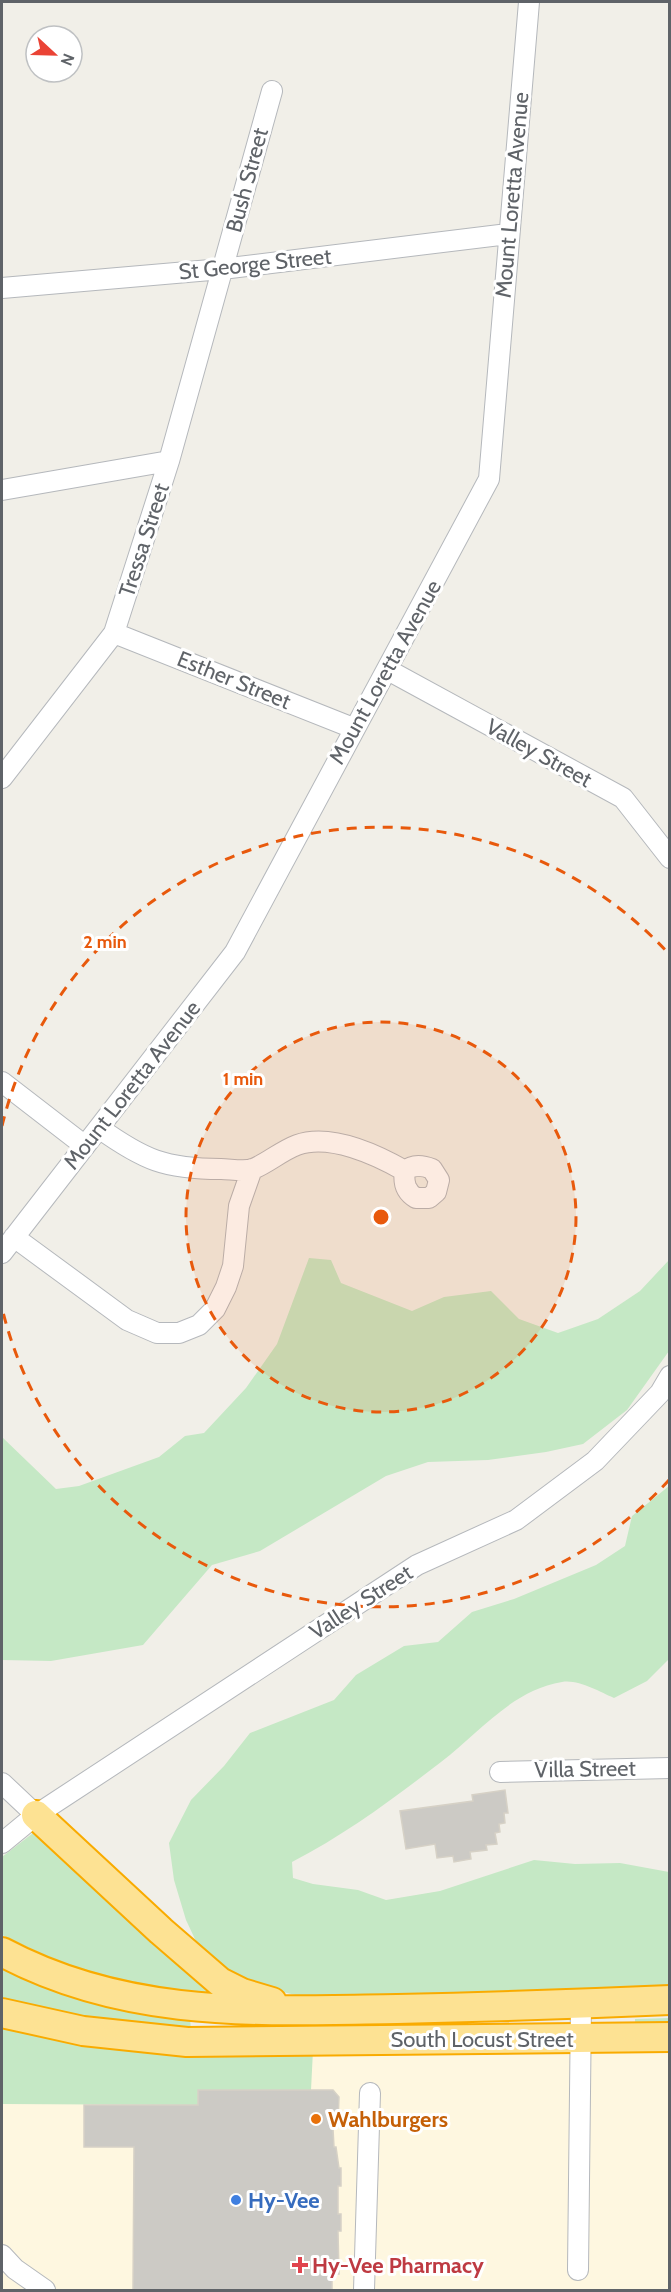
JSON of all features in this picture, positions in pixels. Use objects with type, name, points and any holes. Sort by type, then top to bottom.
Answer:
[{"type":"highway","points":[[36,1815],[161,1931],[220,1982],[242,1993],[303,2010]]},
{"type":"highway","points":[[2,1952],[55,1977],[125,1997],[169,2005],[204,2008],[303,2010]]},
{"type":"highway","name":"South Locust Street","points":[[303,2010],[669,2000]]},
{"type":"highway","name":"South Locust Street","points":[[2,2013],[83,2031],[153,2040],[210,2043],[294,2040],[669,2037]]},
{"type":"street","name":"Mount Loretta Avenue","points":[[2,1253],[235,952],[489,479],[529,2]]},
{"type":"street","name":"Bush Street","points":[[222,269],[272,91]]},
{"type":"street","name":"St George Street","points":[[2,288],[222,269],[508,234]]},
{"type":"street","name":"Tressa Street","points":[[2,778],[114,633],[169,461],[222,269]]},
{"type":"street","points":[[2,490],[169,461]]},
{"type":"street","name":"Esther Street","points":[[114,633],[354,728]]},
{"type":"street","name":"Valley Street","points":[[388,670],[622,798],[669,854]]},
{"type":"street","points":[[2,1082],[85,1146]]},
{"type":"street","points":[[99,1128],[147,1159],[188,1169],[252,1169],[300,1144],[334,1143],[366,1151],[405,1171]]},
{"type":"street","points":[[14,1238],[128,1320],[157,1333],[179,1333],[199,1325],[215,1309],[226,1287],[233,1266],[239,1206],[252,1169]]},
{"type":"street","name":"Valley Street","points":[[2,1843],[36,1815],[417,1565],[516,1520],[595,1461],[660,1393],[669,1376]]},
{"type":"street","name":"Villa Street","points":[[500,1772],[669,1768]]},
{"type":"street","points":[[2,1783],[36,1815]]},
{"type":"street","points":[[578,2270],[581,2004]]},
{"type":"street","points":[[364,2290],[370,2093]]},
{"type":"street","points":[[2,2255],[15,2269],[45,2290]]},
{"type":"shaded area","points":[[669,2044],[669,2290],[2,2290],[2,2076],[313,2050]]},
{"type":"green space","points":[[309,1258],[331,1260],[341,1283],[412,1311],[444,1297],[491,1291],[519,1319],[558,1333],[598,1319],[640,1291],[669,1260],[669,1351],[627,1410],[583,1444],[488,1460],[428,1462],[386,1476],[260,1551],[212,1565],[143,1645],[51,1661],[2,1660],[2,1437],[56,1489],[79,1486],[159,1457],[185,1436],[204,1433],[246,1388],[277,1344]]},
{"type":"green space","points":[[669,1486],[669,1659],[647,1681],[614,1698],[575,1682],[562,1682],[527,1694],[497,1714],[441,1762],[387,1803],[331,1840],[292,1862],[293,1878],[313,1884],[358,1890],[386,1900],[440,1891],[534,1860],[575,1864],[620,1863],[669,1872],[669,1988],[312,1999],[258,1986],[231,1973],[202,1954],[186,1920],[174,1880],[169,1843],[191,1800],[224,1766],[250,1733],[334,1700],[356,1675],[404,1646],[438,1642],[472,1612],[514,1599],[596,1565],[625,1546],[632,1516]]},
{"type":"green space","points":[[37,1830],[211,1991],[210,1995],[201,1996],[85,1974],[2,1935],[2,1857]]},
{"type":"green space","points":[[2,1967],[190,2016],[191,2032],[162,2030],[2,2005]]},
{"type":"green space","points":[[669,2018],[669,2023],[635,2024],[635,2019]]},
{"type":"green space","points":[[2,2027],[102,2047],[169,2053],[313,2050],[311,2090],[198,2090],[198,2105],[2,2104]]},
{"type":"building","points":[[505,1790],[508,1813],[504,1813],[505,1823],[499,1824],[500,1832],[495,1833],[497,1844],[486,1845],[487,1850],[470,1852],[471,1859],[454,1862],[453,1856],[437,1858],[435,1844],[406,1849],[400,1811],[473,1801],[472,1795]]},
{"type":"building","name":"Hy-Vee","points":[[198,2090],[333,2090],[339,2097],[338,2122],[333,2129],[334,2147],[336,2147],[339,2168],[341,2168],[341,2186],[338,2186],[338,2214],[341,2214],[341,2231],[338,2231],[339,2274],[332,2274],[332,2290],[133,2290],[134,2147],[84,2147],[84,2105],[198,2105]]},
{"type":"place","name":"Wahlburgers","points":[[316,2119]]},
{"type":"place","name":"Hy-Vee","points":[[236,2200]]},
{"type":"place","name":"Hy-Vee Pharmacy","points":[[300,2265]]}]
